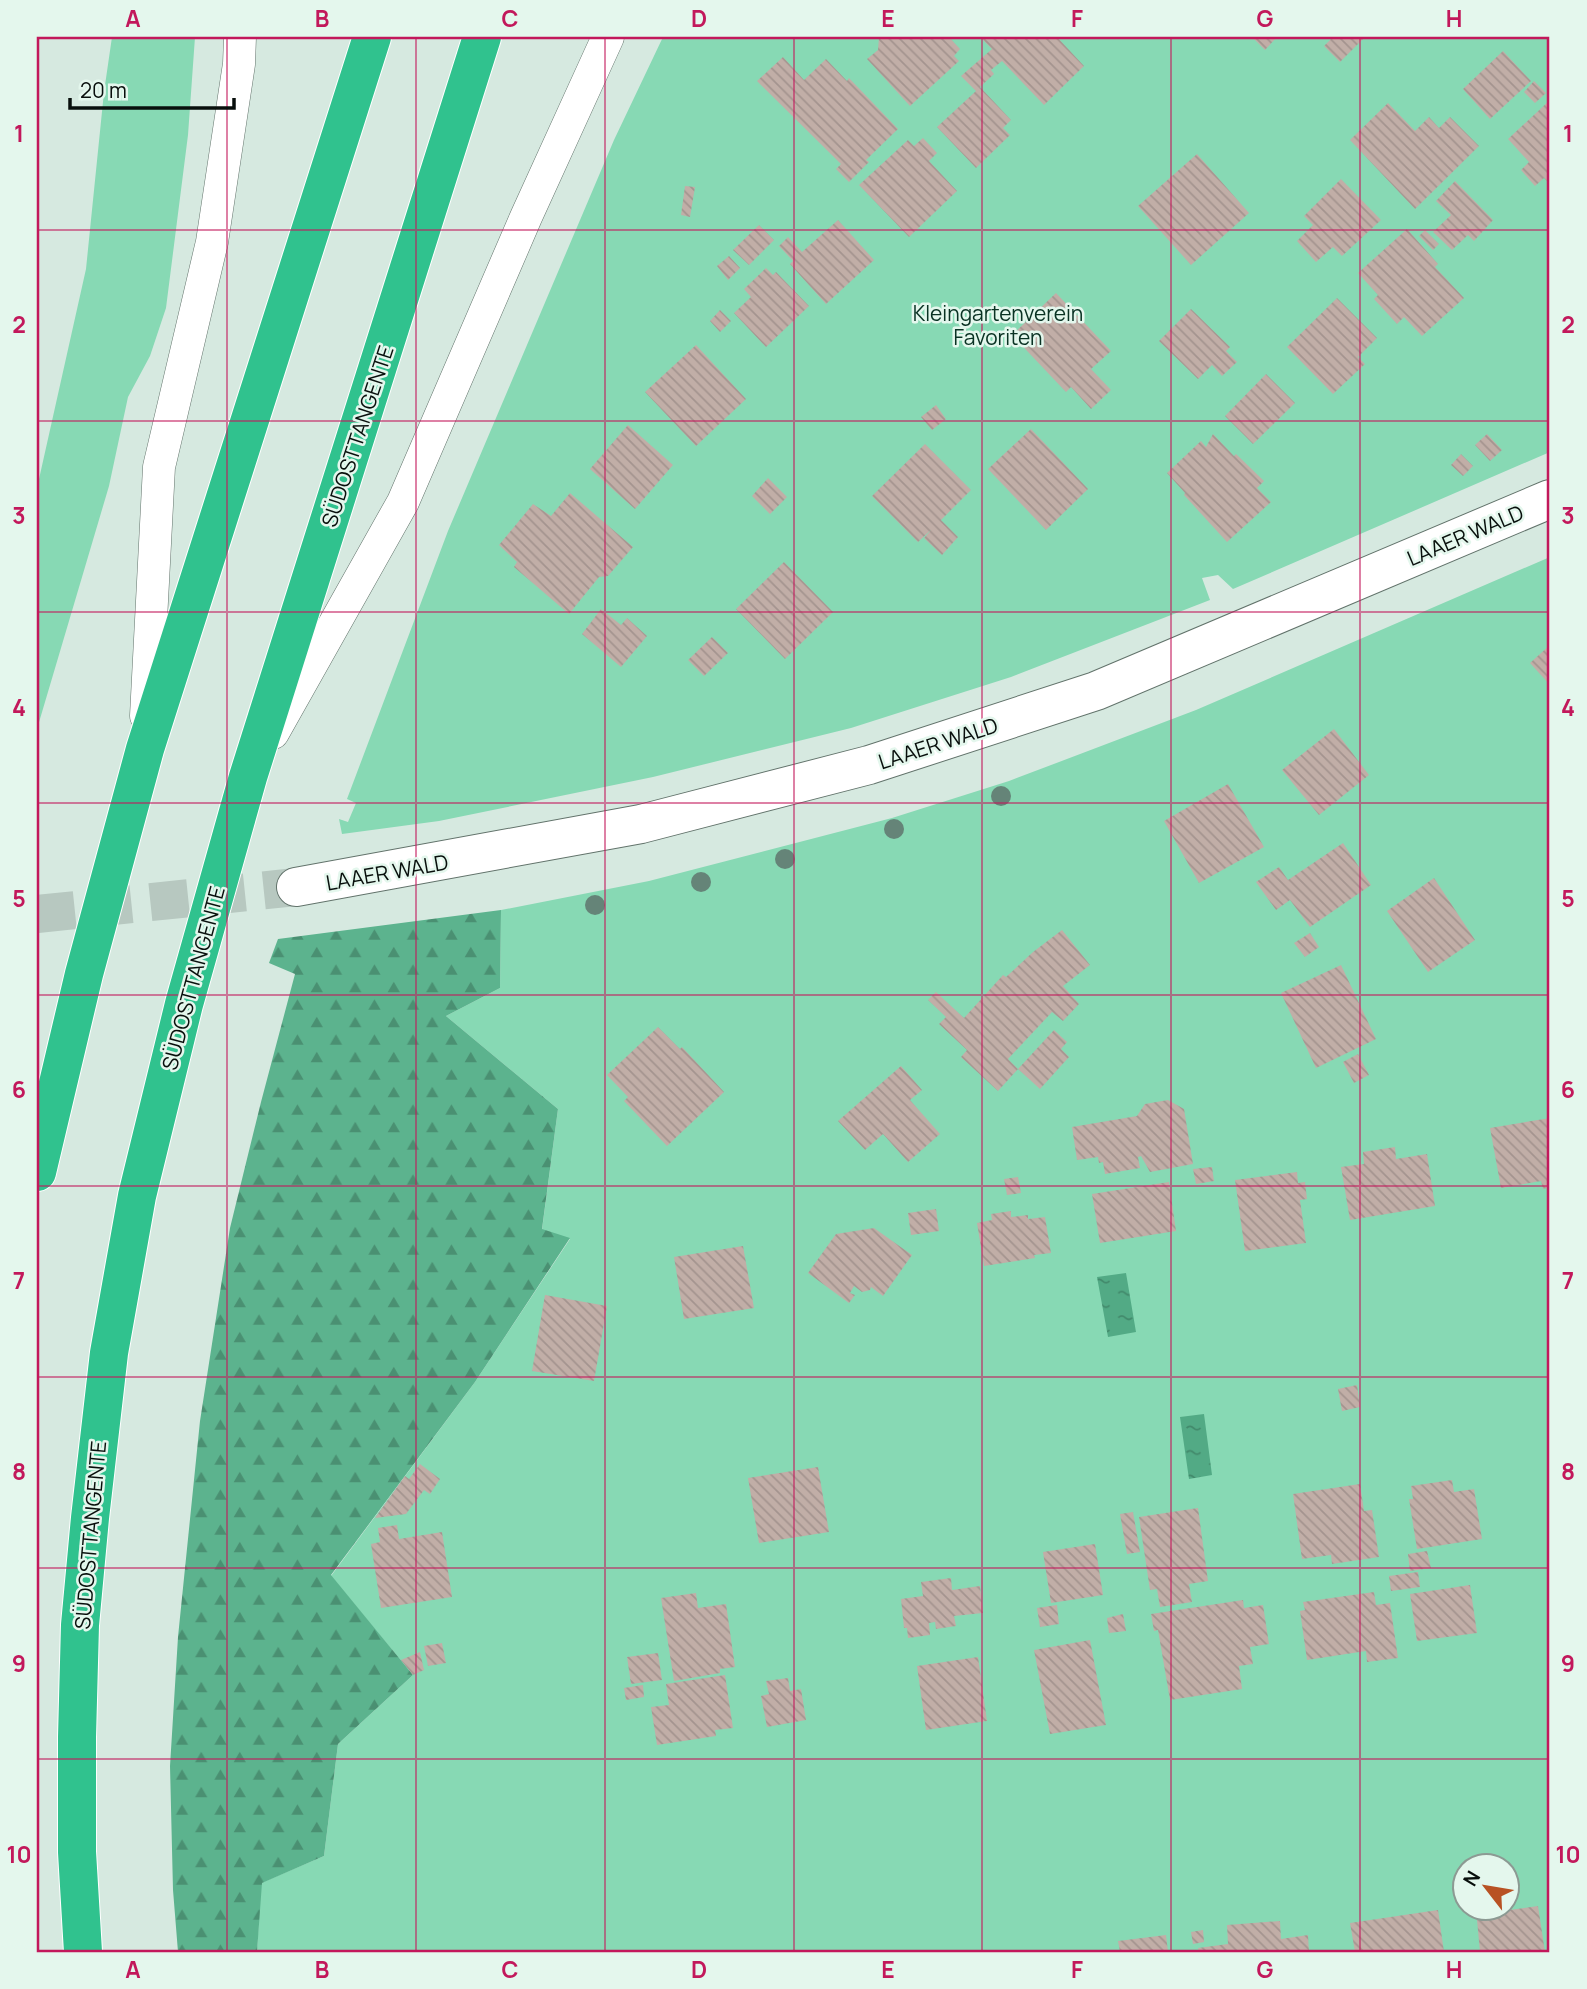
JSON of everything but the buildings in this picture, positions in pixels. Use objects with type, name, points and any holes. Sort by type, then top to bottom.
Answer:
[{"type":"highway","points":[[37,1172],[84,974],[145,749],[372,37]]},
{"type":"highway","name":"SÜDOSTTANGENTE","points":[[83,1952],[77,1852],[80,1625],[109,1353],[137,1196],[184,1004],[248,777],[482,37]]},
{"type":"street","name":"LAAER WALD","points":[[296,887],[642,824],[869,765],[1096,691],[1550,499]]},
{"type":"lane","points":[[145,749],[159,467],[212,242],[239,64],[240,37]]},
{"type":"lane","points":[[248,777],[404,502],[526,217],[608,37]]},
{"type":"green space","points":[[112,37],[195,37],[188,135],[166,308],[150,356],[128,397],[109,486],[37,729],[37,488],[86,269]]},
{"type":"green space","name":"Kleingartenverein Favoriten","points":[[663,37],[1550,37],[1550,452],[1233,589],[1218,575],[1202,578],[1210,600],[1011,677],[851,728],[653,777],[439,821],[342,834],[339,819],[348,822],[356,803],[347,799],[448,531],[614,140]]},
{"type":"green space","points":[[1550,557],[1550,1952],[257,1952],[261,1883],[324,1856],[338,1744],[413,1675],[331,1576],[475,1382],[570,1239],[542,1230],[558,1109],[446,1016],[500,988],[501,910],[649,881],[892,818],[1009,781],[1196,710]]},
{"type":"green space","points":[[501,910],[500,988],[446,1016],[558,1109],[542,1229],[570,1238],[475,1382],[331,1575],[413,1675],[338,1744],[324,1856],[262,1883],[257,1952],[178,1952],[173,1890],[170,1766],[178,1637],[200,1421],[230,1228],[295,974],[269,963],[278,939]]},
{"type":"water","points":[[1126,1273],[1136,1332],[1108,1337],[1097,1277]]},
{"type":"water","points":[[1204,1414],[1212,1475],[1189,1479],[1180,1417]]},
{"type":"tunnel","points":[[37,914],[296,887]]}]
